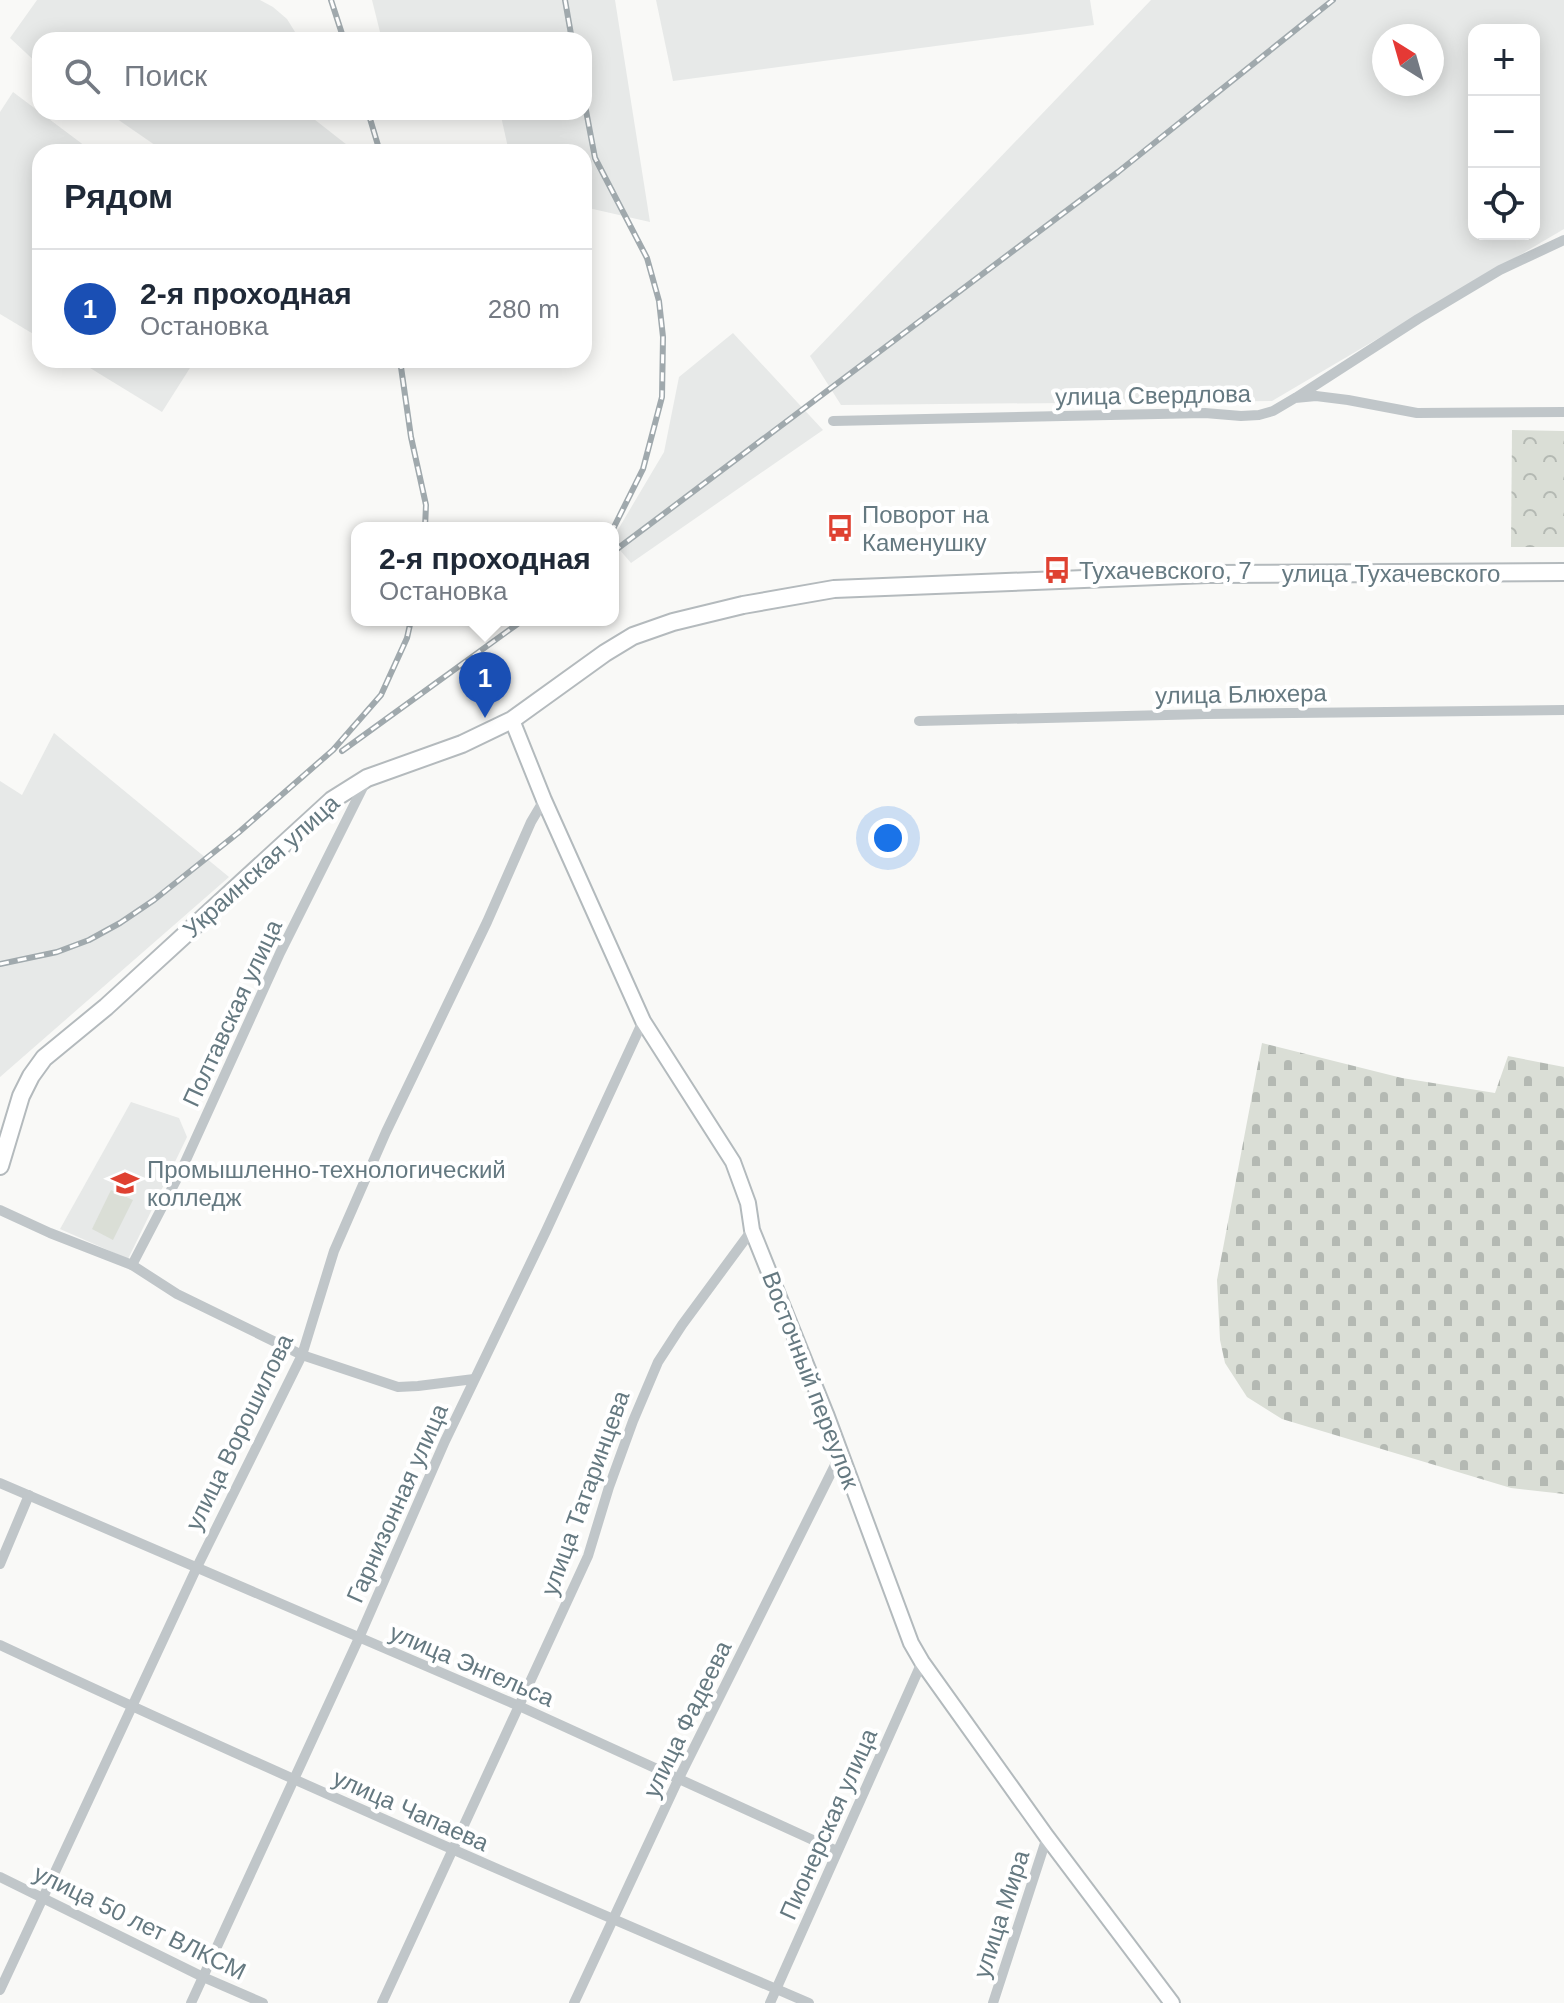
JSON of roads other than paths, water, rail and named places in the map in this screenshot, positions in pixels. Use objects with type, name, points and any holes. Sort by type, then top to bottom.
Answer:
[{"type":"main road","name":"улица Тухачевского","points":[[834,589],[1208,574],[1564,572]]},
{"type":"main road","name":"Украинская улица","points":[[0,1166],[24,1087],[44,1058],[106,1007],[343,792],[367,778],[462,744],[512,720],[605,653],[640,633],[743,605],[834,589]]},
{"type":"street","points":[[1295,398],[1500,270],[1564,240]]},
{"type":"street","name":"улица Свердлова","points":[[833,421],[1205,413],[1241,416],[1273,411],[1295,398],[1316,396],[1417,413],[1564,412]]},
{"type":"street","name":"улица Блюхера","points":[[919,721],[1564,710]]},
{"type":"street","name":"Восточный переулок","points":[[512,720],[544,800],[643,1021],[733,1162],[748,1203],[752,1230],[826,1414],[906,1632],[922,1662],[1047,1837],[1172,2003]]},
{"type":"street","name":"Полтавская улица","points":[[132,1265],[181,1171],[280,953],[367,778]]},
{"type":"street","name":"улица Ворошилова","points":[[0,1990],[197,1567],[302,1355],[334,1251],[386,1132],[544,800]]},
{"type":"street","name":"Гарнизонная улица","points":[[191,2003],[295,1781],[474,1379],[643,1021]]},
{"type":"street","points":[[0,1210],[132,1265],[185,1298],[302,1355],[398,1387],[474,1379]]},
{"type":"street","name":"улица Татаринцева","points":[[382,2003],[594,1541],[609,1487],[647,1386],[669,1344],[752,1230]]},
{"type":"street","name":"улица Фадеева","points":[[574,2003],[678,1780],[840,1455]]},
{"type":"street","name":"улица Энгельса","points":[[0,1483],[519,1706],[837,1851]]},
{"type":"street","points":[[0,1564],[29,1495]]},
{"type":"street","name":"улица Чапаева","points":[[0,1645],[295,1781],[809,2003]]},
{"type":"street","name":"Пионерская улица","points":[[770,2003],[922,1662]]},
{"type":"street","name":"улица Мира","points":[[993,2003],[1047,1837]]},
{"type":"street","name":"улица 50 лет ВЛКСМ","points":[[0,1877],[203,1977],[263,2003]]},
{"type":"railway","points":[[331,0],[341,32]]},
{"type":"railway","points":[[565,0],[571,32]]},
{"type":"railway","points":[[619,547],[1118,172],[1333,0]]},
{"type":"railway","points":[[370,120],[378,144]]},
{"type":"railway","points":[[588,120],[595,158],[647,258],[659,301],[663,337],[662,397],[643,469],[616,522]]},
{"type":"railway","points":[[401,368],[411,437],[426,505],[425,522]]},
{"type":"railway","points":[[0,964],[57,952],[89,940],[120,923],[238,833],[333,750],[381,695],[410,626]]},
{"type":"railway","points":[[342,751],[515,626]]},
{"type":"place","name":"Поворот на Каменушку","points":[[840,528]]},
{"type":"place","name":"Тухачевского, 7","points":[[1057,570]]},
{"type":"place","name":"2-я проходная","points":[[485,718]]},
{"type":"place","name":"Промышленно-технологический колледж","points":[[125,1183]]}]
